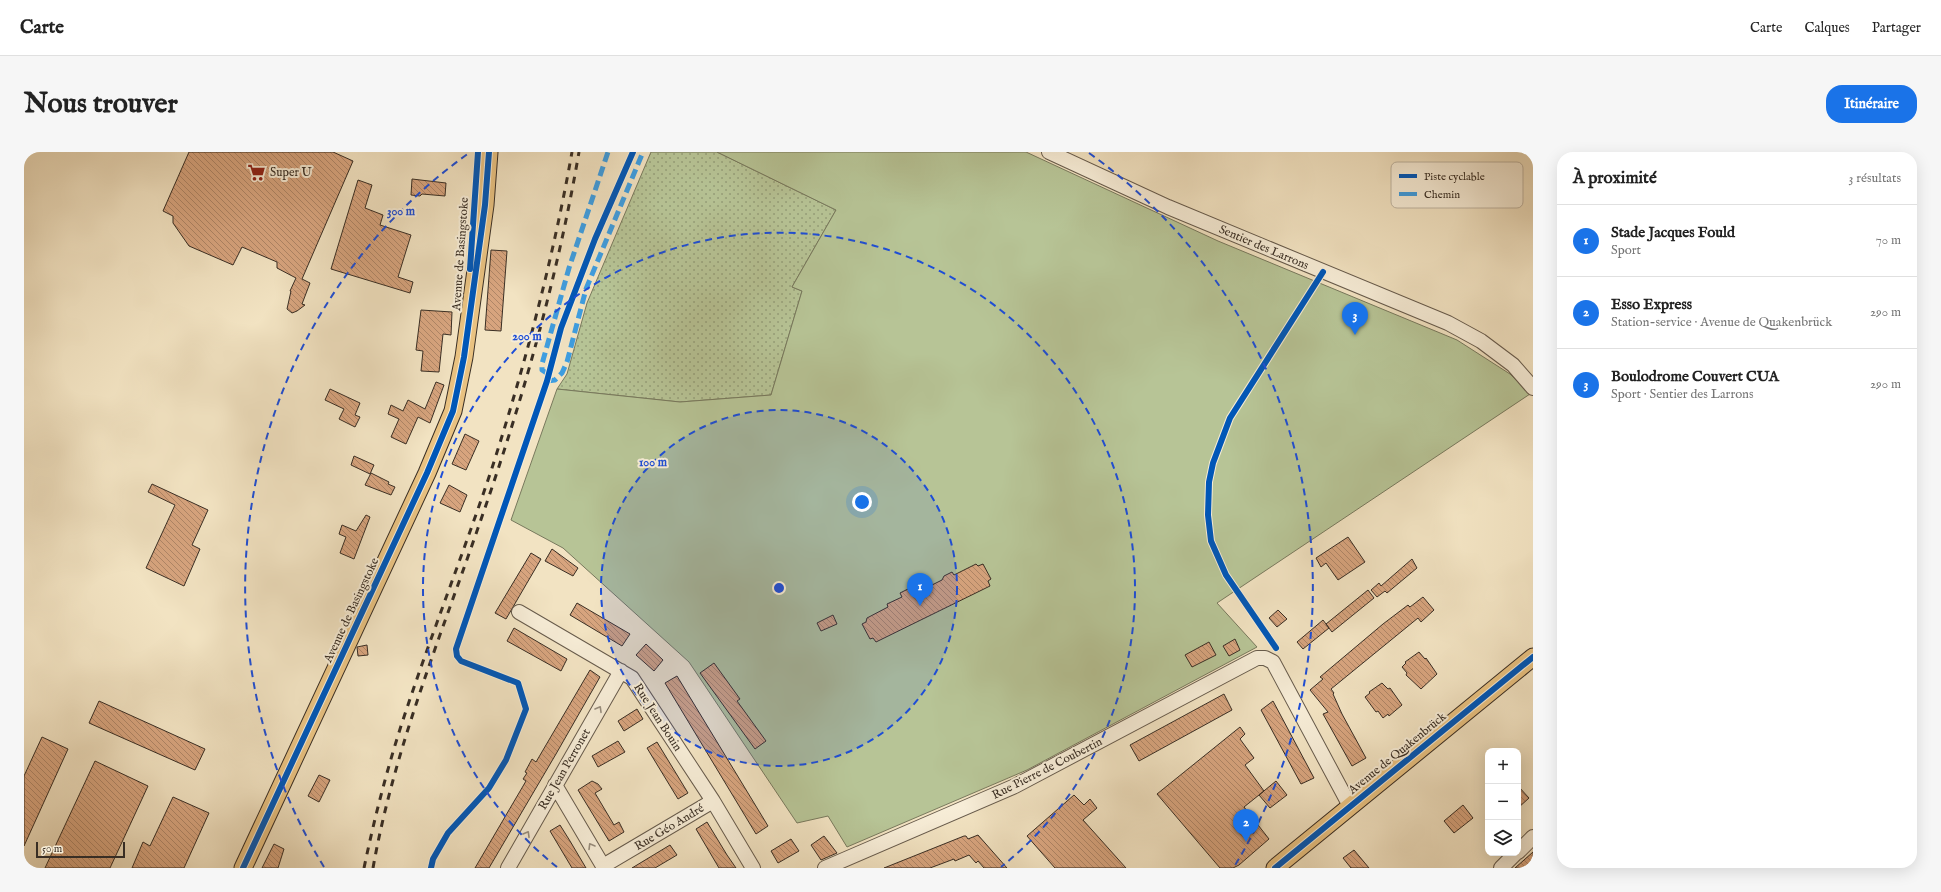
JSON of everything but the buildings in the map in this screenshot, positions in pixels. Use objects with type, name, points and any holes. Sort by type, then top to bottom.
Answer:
[{"type":"main road","name":"Avenue de Basingstoke","points":[[464,356],[478,152]]},
{"type":"main road","name":"Avenue de Basingstoke","points":[[243,868],[427,473],[453,411],[464,356],[485,205],[489,152]]},
{"type":"main road","name":"Avenue de Quakenbrück","points":[[1275,868],[1533,657]]},
{"type":"street","name":"Sentier des Larrons","points":[[1049,152],[1168,207],[1448,324],[1481,342],[1513,365],[1533,388]]},
{"type":"street","name":"Rue Jean Bouin","points":[[519,612],[632,678],[713,801],[753,868]]},
{"type":"street","name":"Rue Pierre de Coubertin","points":[[825,868],[1015,786],[1257,658],[1265,658],[1273,662],[1350,806]]},
{"type":"street","name":"Rue Jean Perronet","points":[[508,868],[621,671]]},
{"type":"street","name":"Rue Géo André","points":[[555,785],[603,866],[713,801]]},
{"type":"street","points":[[1521,848],[1533,837]]},
{"type":"street","points":[[1501,868],[1513,856]]},
{"type":"green space","points":[[651,152],[717,152],[836,210],[792,287],[802,291],[771,395],[680,402],[557,389],[567,374],[587,303]]},
{"type":"green space","points":[[717,152],[1026,152],[1218,241],[1457,340],[1510,374],[1530,394],[1217,603],[1257,647],[1027,770],[847,847],[828,816],[797,823],[689,662],[563,548],[511,520],[557,389],[680,402],[771,395],[802,291],[792,287],[836,210]]},
{"type":"railway","points":[[364,868],[390,761],[401,726],[481,501],[516,390],[547,272],[572,152]]},
{"type":"railway","points":[[373,868],[382,824],[405,738],[494,482],[523,389],[549,295],[579,152]]},
{"type":"marked path","points":[[548,374],[542,370],[542,364],[569,268],[608,152]]},
{"type":"marked path","points":[[547,381],[555,380],[562,373],[567,362],[586,289],[643,152]]},
{"type":"cycle path","points":[[470,269],[478,152]]},
{"type":"cycle path","points":[[243,868],[427,473],[453,411],[464,357],[485,205],[489,152]]},
{"type":"cycle path","points":[[431,868],[433,859],[448,833],[489,788],[506,760],[526,709],[518,683],[461,661],[457,656],[456,649],[547,381],[561,328],[595,239],[633,152]]},
{"type":"cycle path","points":[[1276,648],[1226,575],[1211,541],[1208,515],[1209,482],[1213,463],[1230,418],[1323,272]]},
{"type":"cycle path","points":[[1275,868],[1533,657]]},
{"type":"place","name":"Super U","points":[[257,172]]},
{"type":"place","name":"Boulodrome Couvert CUA","points":[[1355,335]]},
{"type":"place","name":"Stade Jacques Fould","points":[[920,606]]},
{"type":"place","name":"Esso Express","points":[[1246,842]]}]
